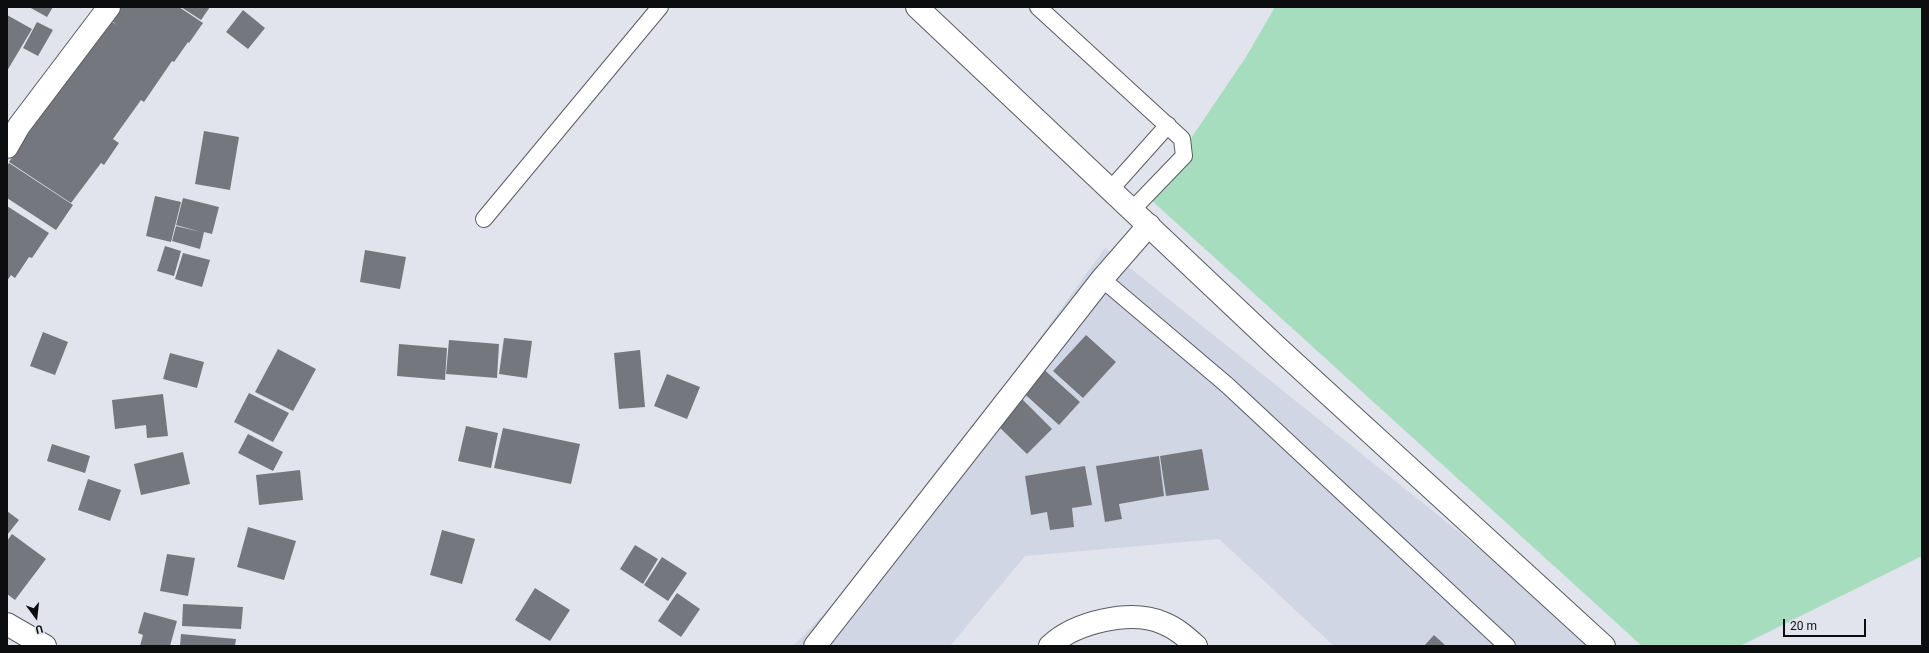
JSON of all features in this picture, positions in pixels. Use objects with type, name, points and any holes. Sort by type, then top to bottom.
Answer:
[{"type":"street","points":[[7,147],[13,122],[109,7]]},
{"type":"street","points":[[917,7],[1278,348],[1604,646]]},
{"type":"street","points":[[815,646],[1102,279],[1149,225]]},
{"type":"street","points":[[1050,646],[1066,634],[1089,624],[1132,617],[1163,623],[1183,634],[1196,646]]},
{"type":"street","points":[[7,624],[44,646]]},
{"type":"lane","points":[[484,219],[660,7]]},
{"type":"lane","points":[[1038,7],[1182,139],[1184,156],[1132,210]]},
{"type":"lane","points":[[1110,190],[1168,125]]},
{"type":"lane","points":[[1102,279],[1228,385],[1507,646]]},
{"type":"shaded area","points":[[1105,248],[1601,646],[1334,646],[1219,539],[1025,556],[950,646],[793,646],[888,547]]},
{"type":"green space","points":[[1275,7],[1922,7],[1922,556],[1740,646],[1642,646],[1150,199],[1246,57]]},
{"type":"building","points":[[29,7],[53,7],[47,17]]},
{"type":"building","points":[[114,7],[179,7],[203,23],[174,62],[172,61],[144,102],[141,100],[113,139],[119,143],[104,165],[101,163],[71,203],[9,162],[106,18],[117,25],[107,17]]},
{"type":"building","points":[[181,7],[210,7],[201,20]]},
{"type":"building","points":[[243,10],[265,28],[248,49],[226,32]]},
{"type":"building","points":[[7,15],[32,29],[7,71]]},
{"type":"building","points":[[37,22],[53,30],[38,56],[23,48]]},
{"type":"building","points":[[204,131],[239,137],[230,190],[195,184]]},
{"type":"building","points":[[9,163],[73,205],[56,230],[7,198],[7,166]]},
{"type":"building","points":[[155,196],[181,202],[171,242],[146,236]]},
{"type":"building","points":[[183,198],[219,207],[212,234],[204,232],[200,249],[172,241],[176,226],[201,232],[176,225]]},
{"type":"building","points":[[7,206],[49,233],[32,258],[29,257],[15,278],[11,275],[7,281]]},
{"type":"building","points":[[165,246],[181,251],[174,276],[157,271]]},
{"type":"building","points":[[365,250],[406,257],[400,289],[360,282]]},
{"type":"building","points":[[183,253],[210,260],[202,287],[175,279]]},
{"type":"building","points":[[43,332],[68,342],[55,375],[30,366]]},
{"type":"building","points":[[1086,335],[1116,362],[1083,398],[1053,371]]},
{"type":"building","points":[[504,338],[532,341],[527,378],[499,374]]},
{"type":"building","points":[[449,340],[499,344],[497,378],[446,374]]},
{"type":"building","points":[[399,344],[447,348],[445,380],[397,376]]},
{"type":"building","points":[[278,349],[316,369],[293,411],[255,392]]},
{"type":"building","points":[[640,350],[645,407],[619,409],[614,353]]},
{"type":"building","points":[[170,353],[204,362],[197,388],[163,379]]},
{"type":"building","points":[[1040,366],[1080,402],[1059,425],[1019,389]]},
{"type":"building","points":[[667,374],[700,387],[687,419],[654,406]]},
{"type":"building","points":[[249,393],[289,413],[273,442],[234,422]]},
{"type":"building","points":[[163,394],[168,436],[147,438],[146,425],[115,429],[112,400]]},
{"type":"building","points":[[1021,398],[1052,429],[1027,454],[996,424]]},
{"type":"building","points":[[466,426],[498,433],[491,468],[458,461]]},
{"type":"building","points":[[503,428],[580,444],[571,484],[494,468]]},
{"type":"building","points":[[248,434],[283,452],[273,471],[238,453]]},
{"type":"building","points":[[52,444],[90,456],[85,473],[47,461]]},
{"type":"building","points":[[1202,449],[1209,490],[1166,496],[1160,456]]},
{"type":"building","points":[[183,452],[190,484],[141,495],[134,464]]},
{"type":"building","points":[[1159,456],[1164,496],[1119,504],[1122,519],[1105,522],[1096,466]]},
{"type":"building","points":[[1085,466],[1092,505],[1072,508],[1074,527],[1050,530],[1047,512],[1031,515],[1025,476]]},
{"type":"building","points":[[300,470],[303,500],[259,505],[256,475]]},
{"type":"building","points":[[88,479],[121,490],[110,521],[78,510]]},
{"type":"building","points":[[7,511],[19,520],[7,535]]},
{"type":"building","points":[[248,527],[296,541],[284,580],[237,567]]},
{"type":"building","points":[[442,530],[475,539],[462,584],[430,575]]},
{"type":"building","points":[[12,534],[46,559],[15,600],[7,594],[7,541]]},
{"type":"building","points":[[635,545],[658,559],[643,584],[620,569]]},
{"type":"building","points":[[167,554],[195,558],[188,596],[160,591]]},
{"type":"building","points":[[662,557],[687,573],[668,601],[644,585]]},
{"type":"building","points":[[535,588],[570,610],[550,641],[515,620]]},
{"type":"building","points":[[677,593],[700,609],[681,637],[658,621]]},
{"type":"building","points":[[183,604],[243,607],[241,629],[182,626]]},
{"type":"building","points":[[144,612],[177,621],[170,646],[140,646],[143,635],[138,633]]},
{"type":"building","points":[[181,634],[236,639],[235,646],[180,646]]},
{"type":"building","points":[[1434,635],[1446,646],[1424,646]]}]
